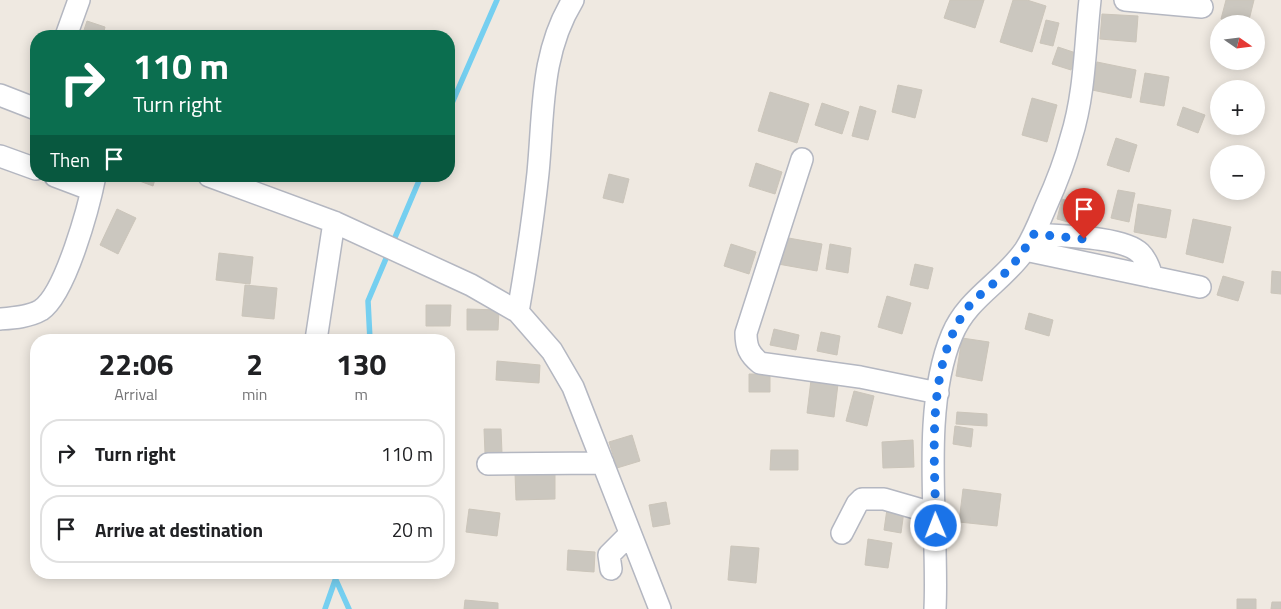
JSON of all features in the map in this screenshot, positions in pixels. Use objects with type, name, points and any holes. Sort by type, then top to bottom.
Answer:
[{"type":"street","points":[[68,30],[79,0]]},
{"type":"street","points":[[518,312],[532,226],[548,64],[561,20],[573,0]]},
{"type":"street","points":[[936,609],[934,453],[938,393],[946,353],[960,319],[977,297],[1005,273],[1029,242],[1072,138],[1078,110],[1090,0]]},
{"type":"street","points":[[1125,0],[1202,7]]},
{"type":"street","points":[[0,95],[30,107]]},
{"type":"street","points":[[0,156],[30,168]]},
{"type":"street","points":[[802,159],[746,333],[746,344],[750,355],[760,363],[860,377],[938,393]]},
{"type":"street","points":[[225,182],[334,222],[471,286],[518,312],[552,351],[569,380],[660,609]]},
{"type":"street","points":[[0,319],[24,316],[41,309],[52,296],[66,273],[94,183]]},
{"type":"street","points":[[317,334],[334,222]]},
{"type":"street","points":[[1029,242],[1119,242],[1140,252],[1147,263],[1152,277],[1200,287]]},
{"type":"street","points":[[488,464],[603,463]]},
{"type":"street","points":[[842,533],[857,504],[862,499],[884,499],[936,514]]},
{"type":"street","points":[[611,569],[609,555],[630,534]]},
{"type":"building","points":[[950,0],[984,0],[975,28],[944,18]]},
{"type":"building","points":[[1013,0],[1027,0],[1046,6],[1032,52],[1000,42]]},
{"type":"building","points":[[1226,0],[1254,0],[1250,15],[1222,15]]},
{"type":"building","points":[[1102,14],[1138,16],[1136,42],[1100,39]]},
{"type":"building","points":[[1046,20],[1059,23],[1053,46],[1040,43]]},
{"type":"building","points":[[87,21],[105,27],[104,30],[84,30]]},
{"type":"building","points":[[1058,47],[1076,53],[1071,70],[1052,64]]},
{"type":"building","points":[[1097,62],[1136,70],[1131,98],[1092,90]]},
{"type":"building","points":[[1145,73],[1169,77],[1164,106],[1140,102]]},
{"type":"building","points":[[898,85],[922,90],[915,118],[892,112]]},
{"type":"building","points":[[770,92],[809,104],[797,143],[758,131]]},
{"type":"building","points":[[1032,98],[1057,105],[1047,142],[1022,135]]},
{"type":"building","points":[[822,103],[849,112],[842,134],[815,125]]},
{"type":"building","points":[[860,106],[876,111],[868,140],[852,136]]},
{"type":"building","points":[[1183,107],[1205,115],[1198,133],[1177,125]]},
{"type":"building","points":[[1116,138],[1137,145],[1129,172],[1107,165]]},
{"type":"building","points":[[756,163],[782,172],[775,194],[749,186]]},
{"type":"building","points":[[609,174],[629,179],[623,203],[603,198]]},
{"type":"building","points":[[142,182],[154,182],[153,186]]},
{"type":"building","points":[[1118,190],[1135,193],[1129,222],[1111,218]]},
{"type":"building","points":[[1062,199],[1099,210],[1094,229],[1057,219]]},
{"type":"building","points":[[1138,204],[1171,210],[1166,238],[1134,232]]},
{"type":"building","points":[[117,209],[136,218],[118,254],[100,245]]},
{"type":"building","points":[[1193,219],[1231,227],[1223,263],[1186,254]]},
{"type":"building","points":[[783,237],[822,244],[817,271],[778,264]]},
{"type":"building","points":[[731,244],[756,252],[749,274],[724,266]]},
{"type":"building","points":[[830,244],[851,248],[848,273],[826,269]]},
{"type":"building","points":[[219,253],[253,257],[250,284],[216,280]]},
{"type":"building","points":[[915,264],[933,268],[928,289],[910,285]]},
{"type":"building","points":[[1272,271],[1281,272],[1281,294],[1271,293]]},
{"type":"building","points":[[1223,276],[1244,282],[1238,301],[1217,295]]},
{"type":"building","points":[[245,285],[277,288],[274,319],[242,316]]},
{"type":"building","points":[[887,296],[911,303],[902,334],[878,327]]},
{"type":"building","points":[[426,305],[451,305],[450,326],[426,326]]},
{"type":"building","points":[[467,309],[499,310],[498,330],[467,330]]},
{"type":"building","points":[[1029,313],[1053,320],[1049,336],[1025,329]]},
{"type":"building","points":[[774,329],[799,335],[796,350],[770,345]]},
{"type":"building","points":[[821,332],[840,336],[837,355],[817,351]]},
{"type":"building","points":[[962,338],[989,342],[982,381],[956,376]]},
{"type":"building","points":[[497,361],[540,365],[539,383],[496,380]]},
{"type":"building","points":[[749,374],[770,374],[770,392],[749,392]]},
{"type":"building","points":[[811,380],[838,384],[834,417],[807,413]]},
{"type":"building","points":[[854,391],[874,396],[867,426],[846,421]]},
{"type":"building","points":[[957,412],[987,414],[987,426],[956,424]]},
{"type":"building","points":[[955,426],[973,429],[971,447],[953,444]]},
{"type":"building","points":[[484,429],[501,429],[502,453],[485,453]]},
{"type":"building","points":[[632,435],[640,461],[617,468],[609,442]]},
{"type":"building","points":[[913,440],[914,467],[883,468],[882,442]]},
{"type":"building","points":[[771,450],[798,450],[798,470],[770,470]]},
{"type":"building","points":[[515,473],[555,473],[555,499],[516,500]]},
{"type":"building","points":[[963,489],[1001,494],[997,526],[959,522]]},
{"type":"building","points":[[666,502],[670,524],[653,527],[649,505]]},
{"type":"building","points":[[469,509],[500,513],[497,536],[466,532]]},
{"type":"building","points":[[887,509],[904,511],[901,533],[884,530]]},
{"type":"building","points":[[868,539],[892,543],[888,568],[865,565]]},
{"type":"building","points":[[731,546],[759,548],[756,583],[728,580]]},
{"type":"building","points":[[568,550],[595,552],[594,572],[567,570]]},
{"type":"building","points":[[1237,599],[1256,599],[1256,609],[1237,609]]},
{"type":"building","points":[[465,600],[498,603],[498,609],[464,609]]},
{"type":"building","points":[[1272,602],[1281,602],[1281,609],[1271,609]]},
{"type":"waterway","points":[[455,96],[497,0]]},
{"type":"waterway","points":[[370,334],[368,301],[418,182]]},
{"type":"waterway","points":[[325,609],[336,579]]},
{"type":"waterway","points":[[336,580],[349,609]]},
{"type":"route","points":[[936,526],[935,412],[946,353],[960,319],[977,297],[1005,273],[1025,250],[1034,234],[1084,239]]}]
